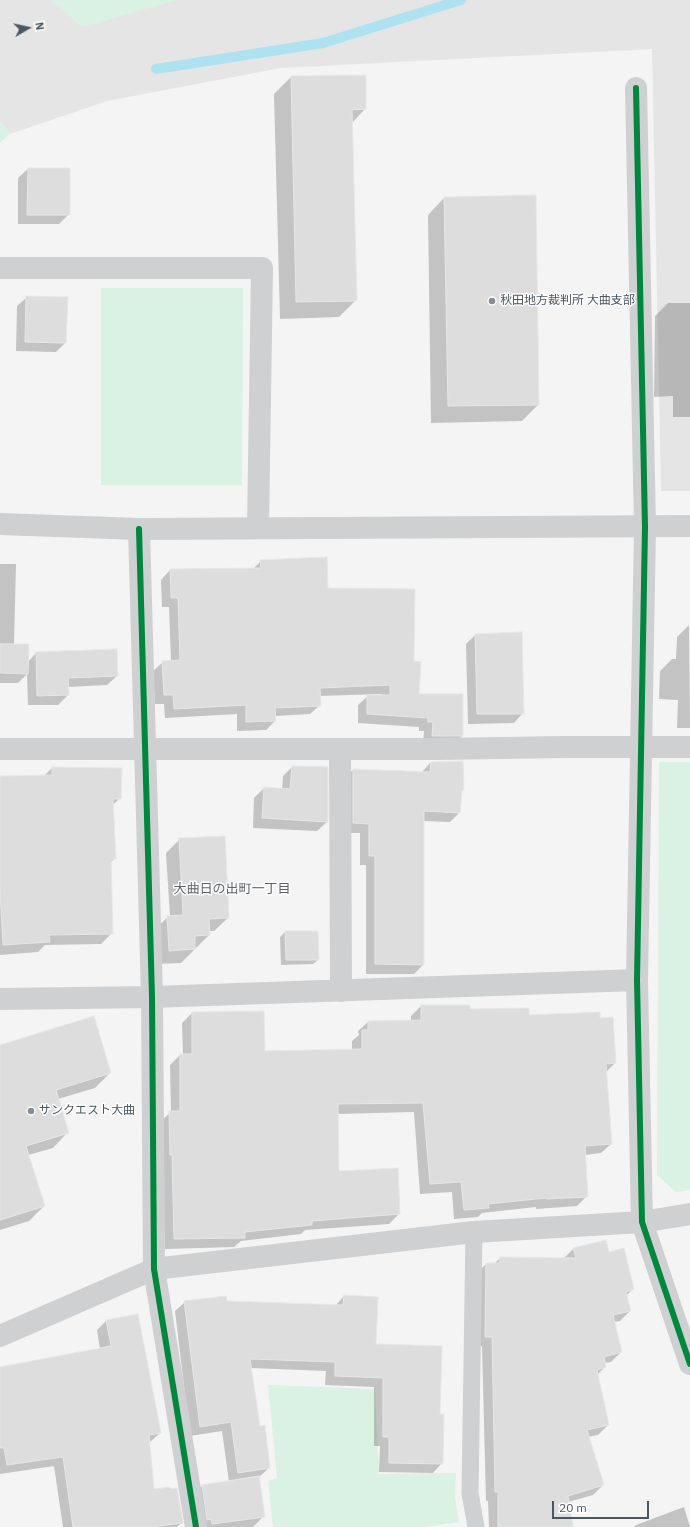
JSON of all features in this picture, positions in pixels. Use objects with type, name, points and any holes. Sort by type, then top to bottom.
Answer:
[{"type":"street","points":[[636,88],[645,527],[637,980],[642,1222],[690,1364]]},
{"type":"street","points":[[0,268],[262,268],[258,527]]},
{"type":"street","points":[[0,524],[139,528],[690,526]]},
{"type":"street","points":[[139,528],[152,997],[154,1269],[196,1527]]},
{"type":"street","points":[[0,749],[145,750],[690,747]]},
{"type":"street","points":[[340,749],[341,991]]},
{"type":"street","points":[[0,1000],[152,997],[637,980]]},
{"type":"street","points":[[0,1336],[154,1269],[474,1232],[642,1222],[690,1214]]},
{"type":"lane","points":[[474,1232],[470,1493],[476,1527]]},
{"type":"shaded area","points":[[0,0],[690,0],[690,491],[661,491],[652,49],[281,68],[107,101],[10,134],[0,121]]},
{"type":"green space","points":[[51,0],[177,0],[82,27]]},
{"type":"green space","points":[[0,121],[10,134],[0,143]]},
{"type":"green space","points":[[101,288],[243,288],[242,485],[101,485]]},
{"type":"green space","points":[[659,762],[690,762],[690,1190],[676,1192],[657,1175]]},
{"type":"green space","points":[[268,1385],[375,1389],[379,1474],[456,1473],[455,1498],[459,1522],[425,1527],[273,1527],[268,1481],[277,1478]]},
{"type":"building","points":[[366,75],[366,109],[352,110],[357,301],[296,302],[291,76]]},
{"type":"building","points":[[28,168],[70,168],[70,215],[27,215]]},
{"type":"building","name":"秋田地方裁判所 大曲支部","points":[[536,195],[539,405],[448,406],[444,197]]},
{"type":"building","points":[[26,296],[68,297],[66,343],[25,342]]},
{"type":"building","points":[[327,557],[328,588],[415,589],[414,661],[421,662],[419,694],[463,694],[463,736],[432,736],[433,722],[428,722],[428,718],[367,714],[367,695],[390,695],[390,685],[320,688],[321,706],[275,708],[276,721],[246,722],[246,705],[174,709],[173,695],[164,695],[162,661],[180,660],[178,598],[171,598],[170,569],[261,568],[260,560]]},
{"type":"building","points":[[522,632],[524,714],[477,714],[475,634]]},
{"type":"building","points":[[0,644],[29,644],[28,674],[0,673]]},
{"type":"building","points":[[117,649],[118,676],[68,678],[69,695],[37,696],[36,652]]},
{"type":"building","points":[[463,761],[464,790],[462,790],[460,813],[424,811],[424,965],[375,964],[375,856],[369,856],[369,824],[353,823],[353,769],[430,772],[431,762]]},
{"type":"building","points":[[292,766],[328,767],[328,822],[262,818],[264,787],[290,789]]},
{"type":"building","points":[[52,767],[122,768],[121,799],[113,799],[116,859],[111,859],[113,934],[49,935],[50,942],[3,945],[0,891],[0,776],[52,775]]},
{"type":"building","points":[[225,836],[229,918],[209,919],[210,935],[195,936],[195,949],[169,951],[167,916],[183,915],[179,838]]},
{"type":"building","points":[[285,931],[318,931],[319,960],[286,960]]},
{"type":"building","points":[[421,1005],[470,1005],[470,1009],[529,1008],[529,1015],[600,1012],[600,1018],[613,1017],[616,1063],[606,1064],[612,1144],[585,1146],[588,1197],[546,1198],[488,1204],[489,1208],[464,1210],[461,1182],[430,1184],[423,1103],[338,1104],[339,1171],[398,1168],[400,1214],[312,1221],[312,1225],[245,1232],[245,1238],[174,1239],[172,1155],[170,1155],[169,1111],[180,1111],[180,1054],[192,1054],[192,1012],[264,1011],[265,1051],[362,1049],[362,1030],[368,1030],[368,1021],[421,1020]]},
{"type":"building","name":"サンクエスト大曲","points":[[94,1016],[111,1073],[56,1090],[69,1133],[26,1146],[45,1206],[0,1220],[0,1045]]},
{"type":"building","points":[[606,1240],[609,1252],[624,1248],[634,1289],[626,1292],[631,1311],[613,1315],[622,1352],[604,1357],[606,1367],[597,1370],[609,1425],[587,1430],[604,1485],[568,1496],[573,1527],[498,1527],[498,1492],[495,1492],[492,1337],[485,1337],[486,1263],[500,1263],[500,1257],[576,1258],[573,1248]]},
{"type":"building","points":[[344,1295],[378,1297],[376,1344],[442,1346],[440,1414],[444,1414],[443,1464],[389,1463],[389,1437],[383,1437],[383,1378],[335,1376],[335,1362],[250,1359],[260,1426],[265,1425],[270,1468],[238,1473],[231,1422],[200,1427],[184,1301],[226,1296],[227,1301],[343,1305]]},
{"type":"building","points":[[138,1314],[161,1433],[149,1435],[154,1489],[170,1487],[171,1489],[177,1488],[183,1523],[151,1527],[73,1527],[63,1457],[7,1465],[4,1448],[0,1448],[0,1367],[111,1346],[106,1320]]},
{"type":"building","points":[[259,1476],[265,1517],[212,1524],[211,1519],[207,1520],[202,1485]]},
{"type":"waterway","points":[[156,69],[323,43],[461,0]]},
{"type":"cycle path","points":[[636,88],[645,527],[637,980],[642,1222],[690,1364]]},
{"type":"cycle path","points":[[139,529],[152,997],[154,1269],[196,1527]]},
{"type":"place","name":"秋田地方裁判所 大曲支部","points":[[492,301]]},
{"type":"place","name":"サンクエスト大曲","points":[[31,1111]]},
{"type":"district","name":"大曲日の出町一丁目","points":[[232,889]]}]
